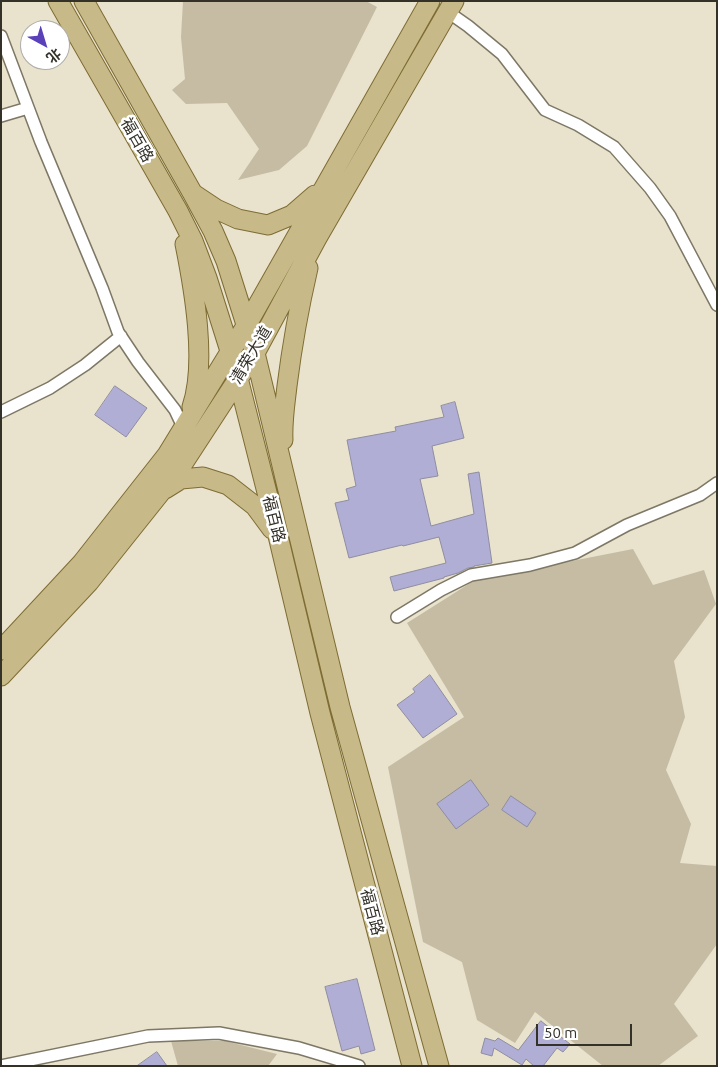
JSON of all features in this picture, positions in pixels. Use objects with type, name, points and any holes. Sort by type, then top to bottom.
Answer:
[{"type":"main road","name":"福百路","points":[[58,1],[178,210],[209,285],[238,378],[320,713],[412,1066]]},
{"type":"main road","name":"福百路","points":[[84,1],[193,194],[226,261],[255,353],[340,707],[439,1066]]},
{"type":"main road","name":"清荣大道","points":[[1,650],[82,563],[167,455],[246,326],[430,1]]},
{"type":"main road","name":"清荣大道","points":[[1,676],[89,582],[180,468],[255,353],[317,238],[451,7]]},
{"type":"main road","points":[[193,194],[216,210],[238,219],[268,225],[292,215],[324,188]]},
{"type":"main road","points":[[178,210],[193,290],[197,328],[198,366],[195,398],[184,427]]},
{"type":"main road","points":[[284,472],[282,426],[292,344],[317,238]]},
{"type":"main road","points":[[160,492],[181,479],[203,477],[228,485],[256,506],[279,540]]},
{"type":"street","points":[[451,7],[468,26],[502,54],[545,110],[578,125],[614,147],[650,188],[670,216],[717,305]]},
{"type":"street","points":[[1,36],[41,142],[102,288],[118,332],[138,362],[175,410],[184,427]]},
{"type":"street","points":[[1,116],[28,108]]},
{"type":"street","points":[[1,412],[50,388],[85,365],[121,336]]},
{"type":"street","points":[[397,617],[441,590],[471,575],[530,565],[575,553],[627,525],[700,495],[717,483]]},
{"type":"street","points":[[1,1066],[148,1036],[219,1033],[299,1048],[359,1066]]},
{"type":"shaded area","points":[[183,1],[366,1],[377,7],[307,146],[279,170],[238,180],[259,149],[227,103],[186,104],[172,90],[185,79],[181,37]]},
{"type":"shaded area","points":[[633,549],[653,585],[704,570],[716,604],[674,661],[685,717],[666,770],[691,824],[680,863],[717,866],[717,944],[674,1004],[698,1036],[658,1066],[603,1066],[535,1012],[515,1043],[477,1020],[462,962],[423,942],[388,767],[464,717],[407,623],[475,580]]},
{"type":"shaded area","points":[[171,1041],[225,1041],[277,1054],[268,1066],[178,1066]]},
{"type":"building","points":[[115,386],[147,408],[126,437],[95,415]]},
{"type":"building","points":[[455,402],[464,438],[432,446],[438,476],[420,479],[431,526],[474,514],[468,474],[479,472],[492,563],[474,566],[444,578],[394,591],[390,577],[446,563],[439,537],[349,558],[335,503],[349,500],[346,489],[356,486],[347,440],[396,431],[395,427],[444,417],[441,406]]},
{"type":"building","points":[[430,675],[457,714],[423,738],[397,705],[415,692],[413,689]]},
{"type":"building","points":[[471,780],[489,805],[456,829],[437,804]]},
{"type":"building","points":[[511,796],[536,813],[527,827],[502,810]]},
{"type":"building","points":[[357,979],[375,1050],[361,1054],[359,1046],[342,1051],[325,987]]},
{"type":"building","points":[[541,1021],[570,1044],[563,1052],[557,1048],[543,1066],[534,1066],[526,1059],[522,1065],[494,1048],[492,1056],[481,1053],[485,1038],[495,1041],[498,1038],[518,1050]]},
{"type":"building","points":[[157,1052],[167,1066],[137,1066]]}]
